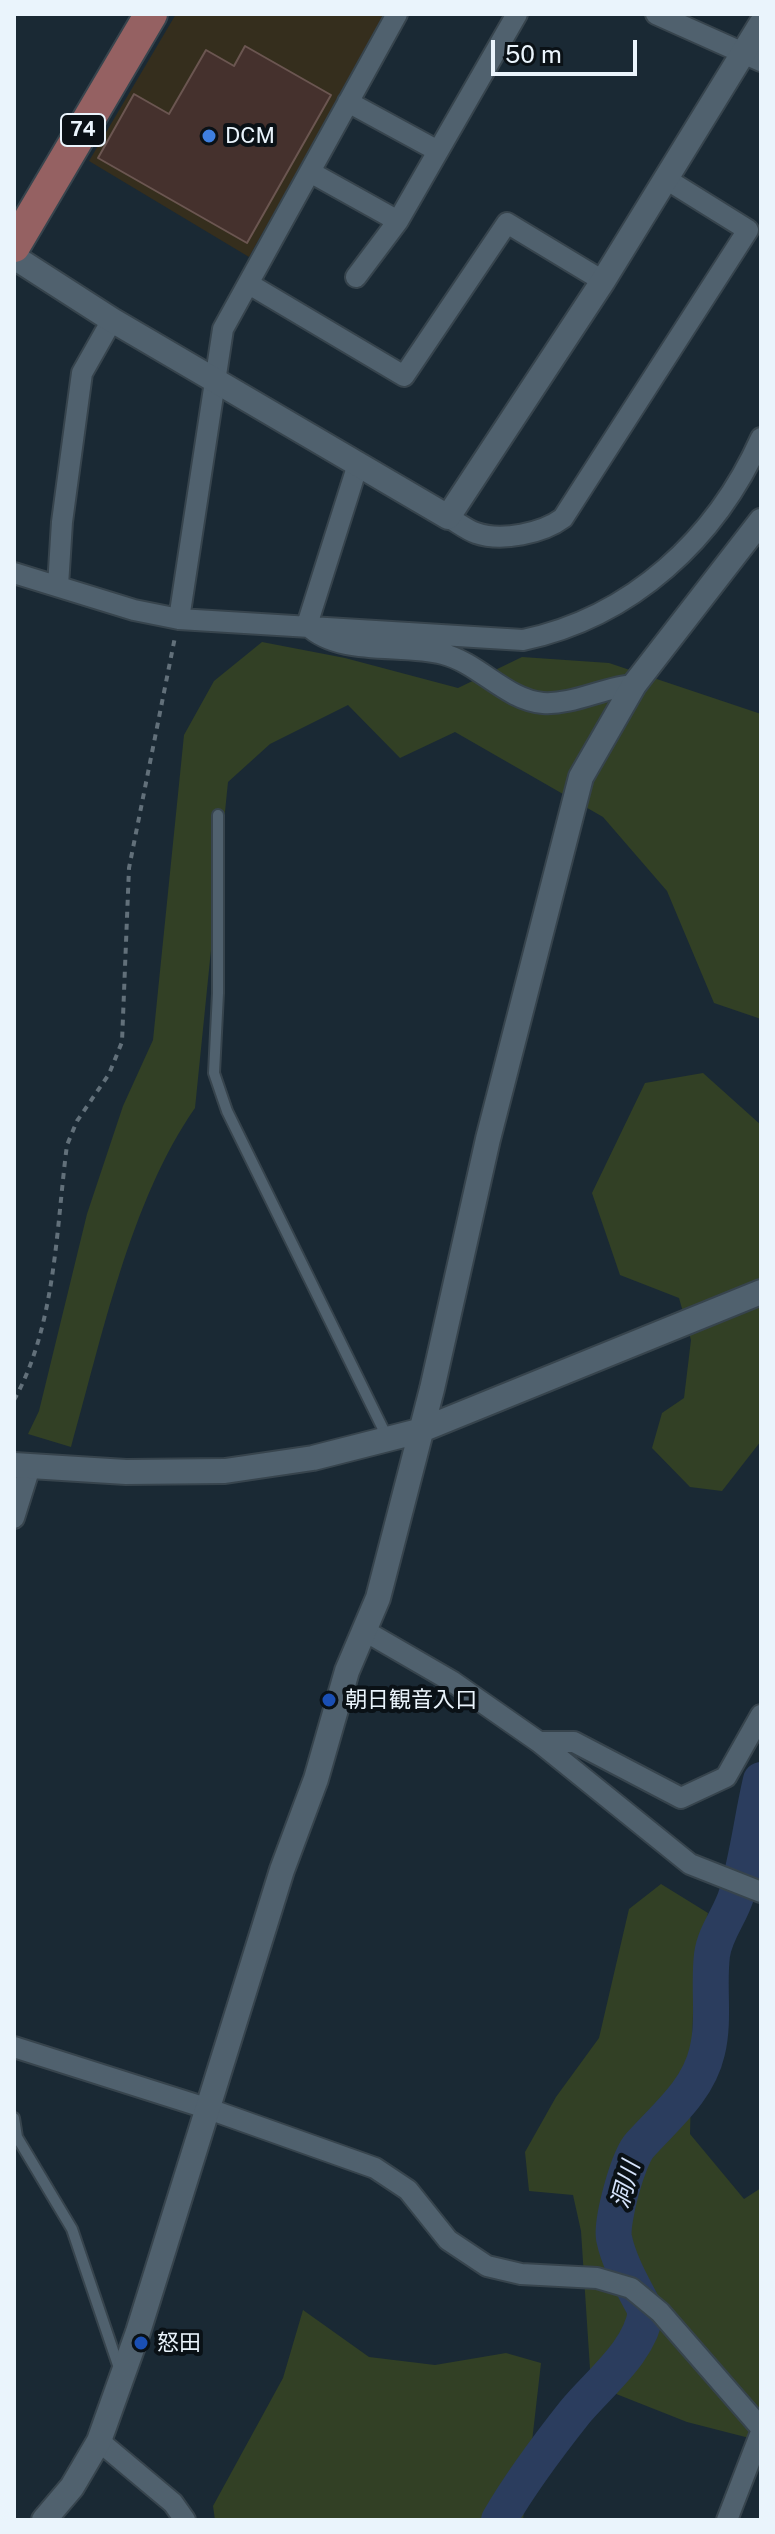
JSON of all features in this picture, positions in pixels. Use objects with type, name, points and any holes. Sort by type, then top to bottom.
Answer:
[{"type":"main road","name":"74","points":[[14,246],[151,14]]},
{"type":"street","points":[[179,619],[223,329],[397,14]]},
{"type":"street","points":[[356,277],[398,221],[517,14]]},
{"type":"street","points":[[656,14],[752,57]]},
{"type":"street","points":[[448,517],[666,179],[752,57],[761,24]]},
{"type":"street","points":[[348,102],[438,151]]},
{"type":"street","points":[[310,172],[398,221]]},
{"type":"street","points":[[14,257],[112,320],[477,534],[504,536],[550,528],[563,518],[748,230],[666,179]]},
{"type":"street","points":[[249,284],[404,376],[507,223],[603,281]]},
{"type":"street","points":[[58,586],[62,522],[82,373],[112,320]]},
{"type":"street","points":[[14,573],[134,610],[179,619],[307,625],[499,641],[552,634],[617,606],[665,572],[726,501],[761,438]]},
{"type":"street","points":[[307,625],[358,464]]},
{"type":"street","points":[[44,2520],[72,2487],[99,2441],[138,2332],[206,2108],[316,1779],[347,1671],[378,1598],[492,1124],[578,788],[595,748],[634,685],[761,521]]},
{"type":"street","points":[[307,625],[319,637],[342,643],[442,653],[461,660],[520,696],[543,703],[611,687],[634,685]]},
{"type":"street","points":[[14,1518],[22,1466],[126,1472],[225,1471],[313,1458],[419,1431],[761,1292]]},
{"type":"street","points":[[365,1631],[453,1682],[539,1742],[690,1864],[761,1892]]},
{"type":"street","points":[[539,1742],[574,1742],[681,1798],[726,1777],[761,1715]]},
{"type":"street","points":[[14,2047],[206,2108],[375,2168],[408,2190],[448,2240],[487,2266],[521,2274],[597,2278],[631,2288],[660,2312],[761,2430],[727,2520]]},
{"type":"street","points":[[99,2441],[173,2503],[185,2520]]},
{"type":"lane","points":[[218,815],[218,993],[214,1073],[227,1111],[388,1439]]},
{"type":"lane","points":[[14,2118],[17,2137],[72,2229],[121,2373]]},
{"type":"path","points":[[14,1400],[34,1360],[43,1328],[67,1145],[83,1110],[109,1074],[122,1042],[129,868],[179,619]]},
{"type":"shaded area","points":[[176,14],[386,14],[249,257],[89,161]]},
{"type":"green space","points":[[262,642],[345,658],[458,688],[522,657],[609,663],[761,714],[761,1019],[714,1003],[667,891],[603,817],[455,732],[400,758],[348,705],[270,744],[228,782],[195,1108],[172,1145],[135,1227],[71,1447],[28,1434],[39,1411],[87,1214],[123,1106],[153,1040],[184,735],[214,681]]},
{"type":"green space","points":[[703,1073],[761,1125],[761,1441],[722,1491],[690,1487],[652,1448],[662,1413],[684,1398],[691,1340],[679,1298],[620,1275],[592,1193],[645,1083]]},
{"type":"green space","points":[[661,1884],[708,1913],[694,1973],[690,2134],[744,2199],[761,2188],[761,2441],[687,2422],[591,2384],[581,2231],[573,2195],[529,2191],[525,2152],[556,2097],[599,2038],[629,1909]]},
{"type":"green space","points":[[303,2310],[369,2357],[435,2365],[506,2353],[541,2363],[523,2520],[215,2520],[213,2506],[283,2378]]},
{"type":"building","name":"DCM","points":[[245,46],[331,95],[247,243],[98,158],[134,94],[169,114],[206,50],[234,66]]},
{"type":"waterway","name":"洞川","points":[[499,2520],[575,2412],[628,2353],[643,2326],[646,2311],[623,2266],[614,2238],[618,2205],[635,2152],[680,2103],[703,2066],[711,2028],[714,1947],[737,1893],[761,1780]]},
{"type":"place","name":"DCM","points":[[209,136]]},
{"type":"place","name":"朝日観音入口","points":[[329,1700]]},
{"type":"place","name":"怒田","points":[[141,2343]]}]
